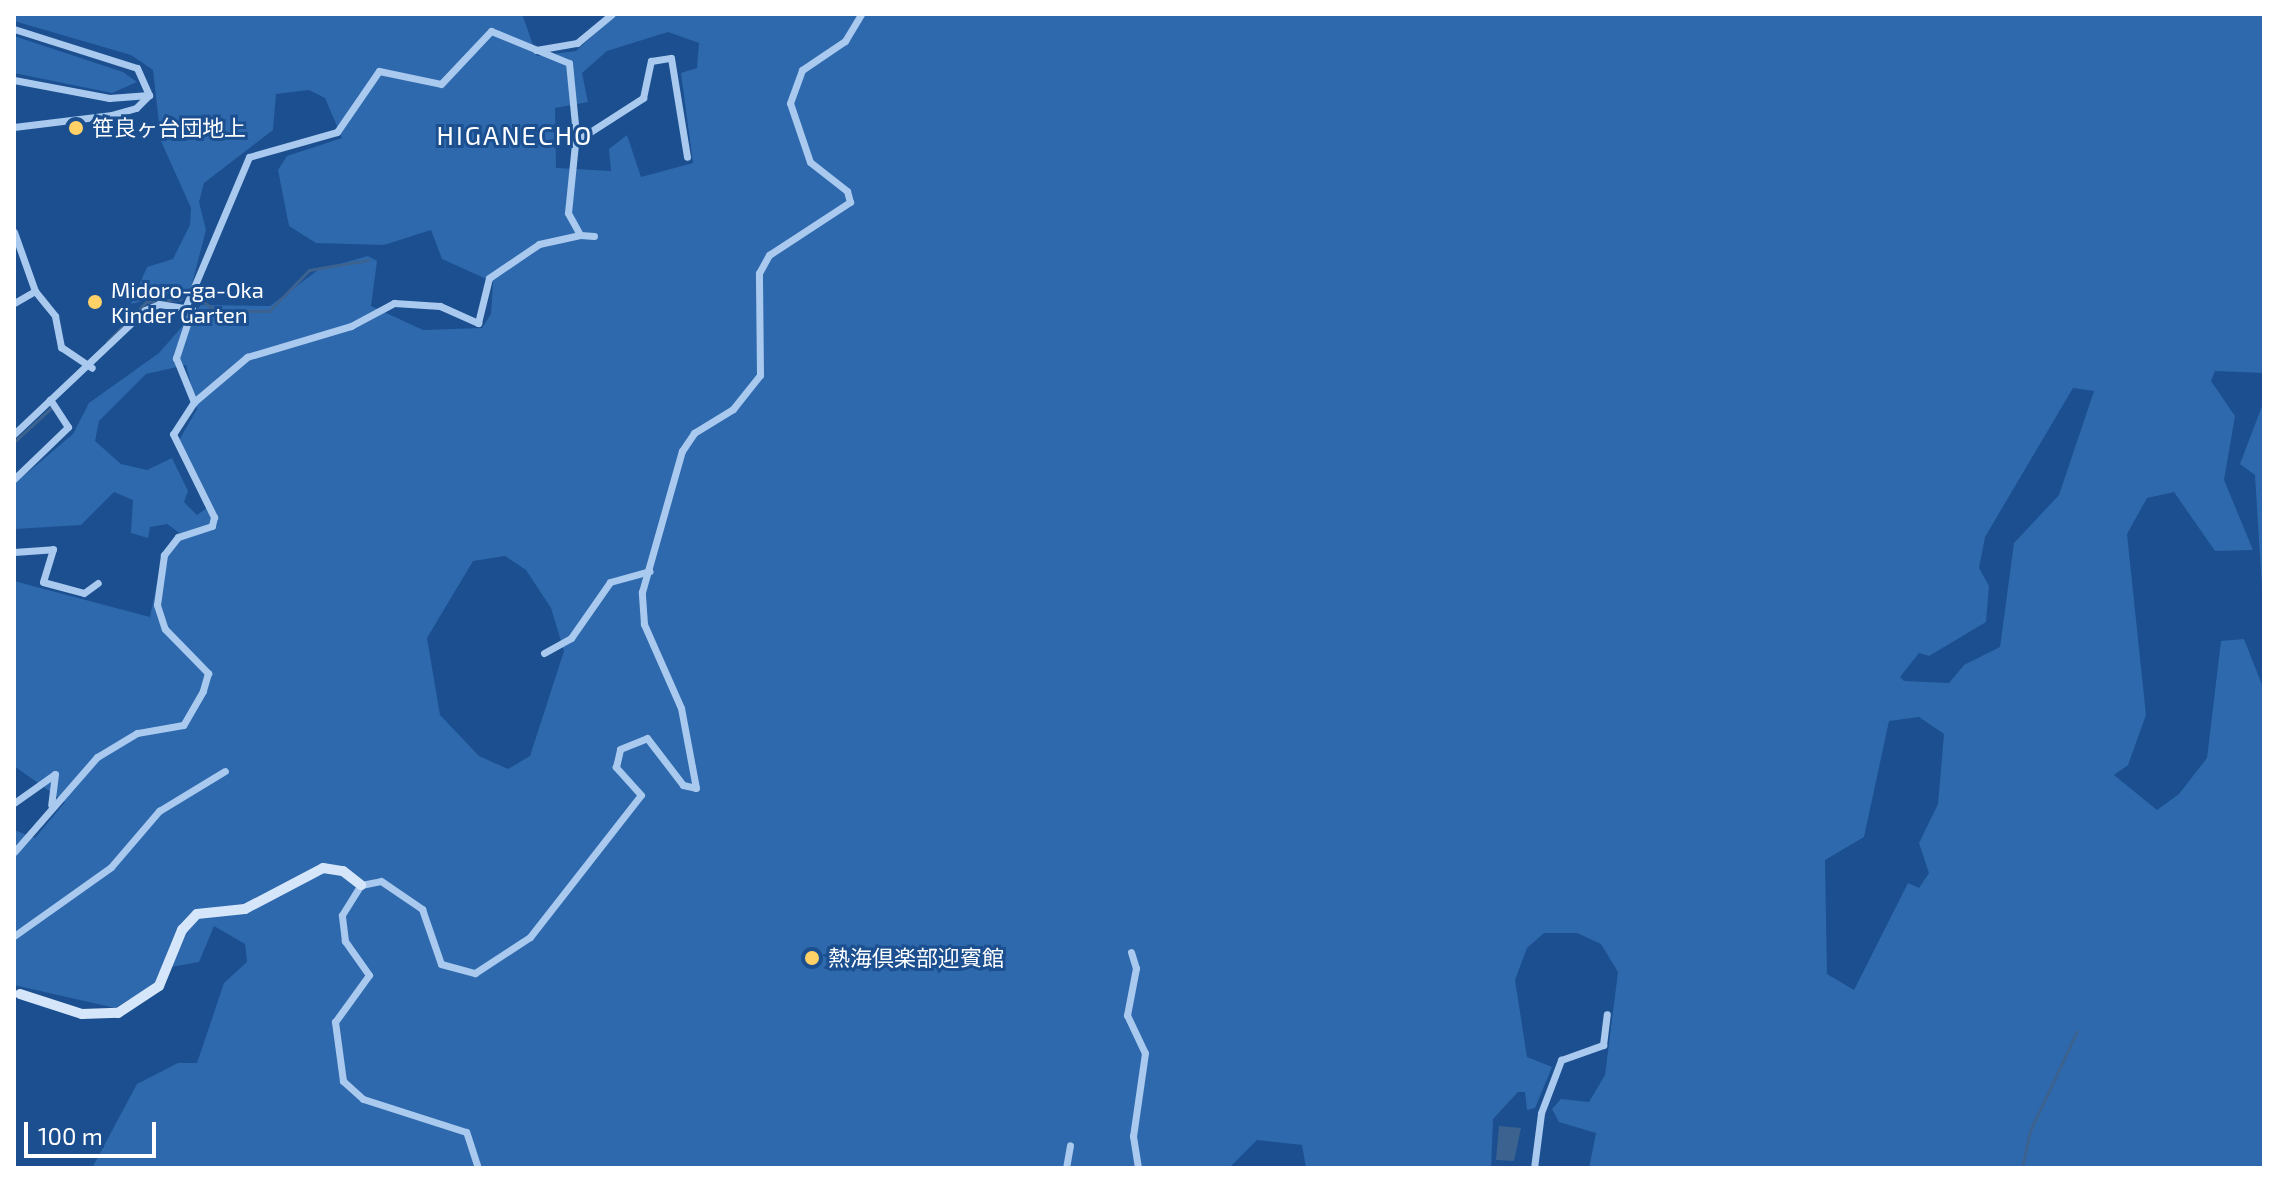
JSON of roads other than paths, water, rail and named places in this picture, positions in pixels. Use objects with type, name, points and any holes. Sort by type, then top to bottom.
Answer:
[{"type":"street","points":[[536,50],[577,43],[612,14]]},
{"type":"street","points":[[478,1168],[466,1132],[363,1099],[336,1065],[335,1022],[369,975],[342,931],[348,901],[361,885],[377,879],[415,901],[441,964],[475,973],[530,937],[641,795],[616,767],[620,749],[647,738],[683,785],[696,788],[681,708],[644,624],[650,571],[682,451],[694,433],[733,409],[760,375],[759,273],[769,255],[850,202],[847,191],[810,162],[790,103],[802,70],[845,41],[861,14]]},
{"type":"street","points":[[14,29],[137,68],[149,95]]},
{"type":"street","points":[[186,306],[249,157],[337,132],[379,71],[441,84],[491,31],[569,63],[576,141],[567,202],[580,235]]},
{"type":"street","points":[[576,141],[643,98],[651,61],[671,58],[687,157]]},
{"type":"street","points":[[14,80],[109,98],[149,95]]},
{"type":"street","points":[[14,127],[112,115],[136,108],[149,95]]},
{"type":"street","points":[[14,232],[35,291],[55,316],[61,347],[92,368]]},
{"type":"street","points":[[14,852],[51,807],[119,742],[183,725],[203,691],[208,673],[165,629],[157,605],[164,555],[178,537],[212,526],[214,517],[173,434],[194,402],[247,357],[351,326],[394,303],[440,306],[478,323],[489,278],[539,244],[580,235],[594,236]]},
{"type":"street","points":[[14,303],[35,291]]},
{"type":"street","points":[[14,434],[50,399],[92,368],[145,310],[186,306],[195,313],[176,358],[194,402]]},
{"type":"street","points":[[14,479],[68,427],[50,399]]},
{"type":"street","points":[[14,552],[53,549],[43,582],[84,593],[98,583]]},
{"type":"street","points":[[544,653],[571,638],[610,582],[650,571]]},
{"type":"street","points":[[14,936],[111,867],[159,811],[225,771]]},
{"type":"street","points":[[14,803],[55,774],[51,807]]},
{"type":"street","points":[[17,993],[82,1014],[118,1013],[159,986],[182,930],[197,914],[245,909],[323,868],[343,871],[361,885]]},
{"type":"street","points":[[1131,952],[1136,968],[1127,1015],[1145,1053],[1133,1136],[1138,1168]]},
{"type":"street","points":[[1534,1168],[1541,1113],[1561,1060],[1603,1045],[1607,1014]]},
{"type":"street","points":[[1066,1168],[1070,1145]]},
{"type":"waterway","points":[[196,297],[217,311],[269,311],[309,270],[368,260]]},
{"type":"waterway","points":[[107,342],[146,302],[181,299]]},
{"type":"waterway","points":[[14,442],[52,407]]},
{"type":"waterway","points":[[2022,1168],[2030,1131],[2077,1031]]},
{"type":"place","name":"笹良ヶ台団地上","points":[[76,128]]},
{"type":"place","name":"Midoro-ga-Oka Kinder Garten","points":[[95,302]]},
{"type":"place","name":"熱海倶楽部迎賓館","points":[[812,958]]},
{"type":"district","name":"HIGANECHO","points":[[515,135]]}]
